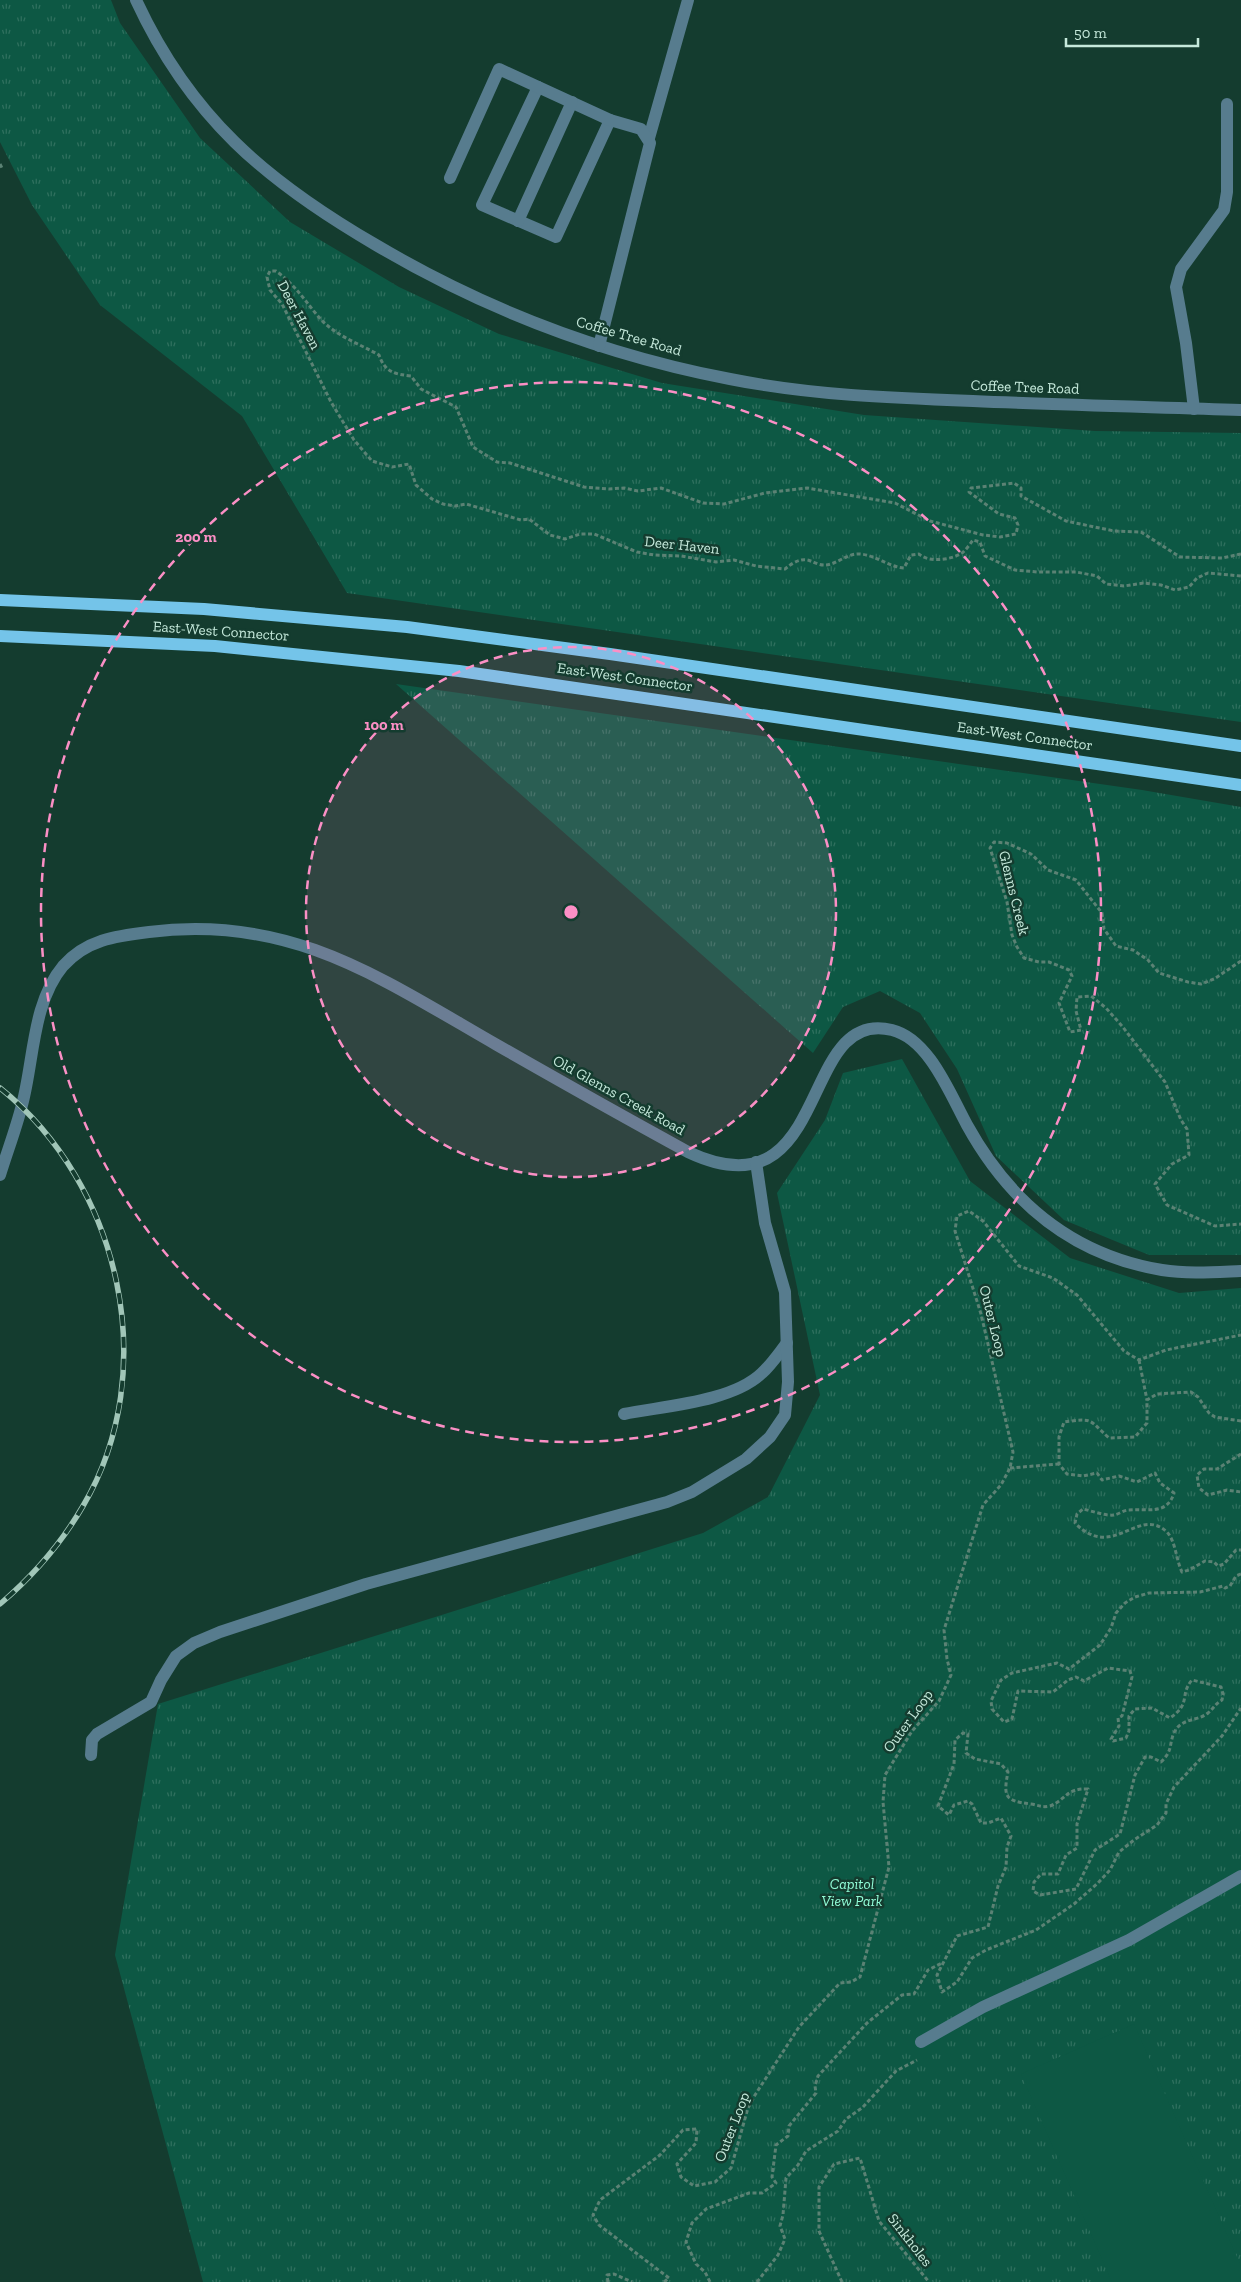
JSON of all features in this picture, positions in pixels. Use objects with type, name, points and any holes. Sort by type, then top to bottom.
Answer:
[{"type":"main road","name":"East-West Connector","points":[[0,600],[213,609],[407,627],[1241,746]]},
{"type":"main road","name":"East-West Connector","points":[[0,636],[153,642],[223,647],[459,671],[1241,785]]},
{"type":"street","name":"Coffee Tree Road","points":[[136,0],[160,48],[199,105],[234,144],[272,177],[347,229],[432,276],[519,317],[599,346],[732,379],[830,393],[902,398],[1241,410]]},
{"type":"street","points":[[599,346],[650,143],[649,138],[688,0]]},
{"type":"street","points":[[450,178],[499,69],[610,120],[641,129],[649,138]]},
{"type":"street","points":[[538,87],[482,205],[556,238],[610,120]]},
{"type":"street","points":[[518,221],[572,102]]},
{"type":"street","points":[[1194,409],[1186,343],[1176,287],[1181,269],[1224,210],[1227,192],[1227,104]]},
{"type":"street","name":"Old Glenns Creek Road","points":[[0,1175],[22,1106],[44,1003],[48,991],[61,968],[79,951],[101,940],[127,934],[184,928],[256,934],[292,941],[326,953],[411,995],[688,1152],[725,1165],[756,1162],[776,1153],[792,1138],[799,1128],[823,1075],[844,1044],[862,1031],[876,1028],[893,1030],[909,1038],[921,1049],[938,1071],[984,1155],[1005,1184],[1031,1209],[1060,1231],[1097,1251],[1126,1262],[1163,1270],[1241,1271]]},
{"type":"street","points":[[91,1755],[92,1740],[97,1734],[151,1702],[168,1666],[183,1649],[194,1643],[220,1632],[366,1584],[667,1502],[692,1492],[730,1470],[770,1437],[781,1424],[788,1396],[787,1344],[784,1292],[765,1223],[756,1162]]},
{"type":"street","points":[[624,1414],[720,1395],[744,1385],[762,1374],[787,1344]]},
{"type":"street","points":[[921,2042],[983,2007],[1129,1940],[1241,1876]]},
{"type":"path","name":"Deer Haven","points":[[1241,554],[1222,558],[1180,556],[1141,532],[1114,530],[1066,521],[1021,496],[1021,488],[1014,483],[971,488],[969,492],[999,514],[1015,518],[1018,525],[1016,534],[1000,537],[983,535],[930,521],[895,503],[807,488],[766,493],[724,504],[702,503],[661,488],[638,491],[624,488],[609,490],[584,487],[565,482],[510,464],[497,462],[473,447],[456,407],[421,389],[411,376],[391,373],[382,365],[379,355],[330,328],[289,280],[276,271],[270,271],[267,277],[270,290],[282,304],[331,402],[354,440],[372,461],[392,467],[409,464],[416,485],[432,499],[443,504],[455,506],[466,504],[522,520],[529,519],[550,534],[565,539],[580,534],[594,534],[638,552],[654,555],[681,556],[716,562],[734,560],[785,569],[795,560],[806,559],[829,564],[861,554],[896,567],[904,568],[911,555],[919,554],[923,557],[937,560],[950,557],[962,553],[973,540],[980,542],[986,556],[1015,570],[1076,572],[1097,576],[1106,584],[1124,586],[1144,583],[1161,585],[1175,590],[1189,587],[1197,578],[1208,573],[1241,576]]},
{"type":"path","name":"Glenns Creek","points":[[1241,961],[1214,979],[1200,984],[1159,973],[1148,960],[1133,950],[1116,946],[1104,929],[1102,913],[1076,880],[1048,870],[1031,854],[1007,843],[994,842],[990,848],[1007,902],[1012,935],[1024,958],[1048,962],[1069,970],[1072,976],[1059,1003],[1070,1032],[1081,1030],[1076,1011],[1077,998],[1091,996],[1106,1008],[1122,1026],[1165,1082],[1181,1120],[1187,1129],[1189,1155],[1172,1164],[1155,1184],[1167,1205],[1215,1226],[1241,1224]]},
{"type":"path","name":"Outer Loop","points":[[664,2282],[669,2278],[599,2225],[593,2215],[600,2200],[655,2159],[684,2130],[696,2128],[696,2143],[677,2164],[681,2177],[694,2186],[715,2182],[731,2168],[748,2108],[782,2052],[799,2027],[840,1983],[851,1982],[860,1976],[889,1867],[883,1802],[885,1776],[912,1731],[939,1701],[952,1675],[947,1660],[944,1630],[984,1505],[1001,1485],[1010,1468],[1013,1452],[981,1314],[956,1231],[957,1216],[969,1211],[983,1220],[1019,1266],[1053,1278],[1077,1295],[1124,1351],[1139,1360]]},
{"type":"path","points":[[1241,1335],[1166,1350],[1139,1360],[1147,1400],[1147,1423],[1135,1437],[1109,1438],[1096,1422],[1082,1420],[1064,1422],[1059,1437],[1059,1464],[1067,1474],[1083,1476],[1097,1473],[1102,1480],[1120,1476],[1137,1482],[1155,1473],[1160,1483],[1174,1493],[1172,1502],[1163,1509],[1149,1511],[1128,1510],[1114,1515],[1084,1508],[1078,1514],[1075,1523],[1084,1532],[1097,1538],[1112,1537],[1132,1528],[1149,1524],[1167,1533],[1176,1550],[1182,1572],[1205,1561],[1214,1562],[1218,1566],[1224,1564],[1236,1550],[1241,1550]]},
{"type":"path","points":[[1147,1400],[1157,1394],[1191,1392],[1198,1397],[1209,1413],[1215,1417],[1241,1421]]},
{"type":"path","points":[[1241,1454],[1217,1468],[1204,1469],[1197,1475],[1199,1488],[1208,1495],[1227,1490],[1241,1492]]},
{"type":"path","points":[[1010,1468],[1059,1464]]},
{"type":"path","points":[[1241,1574],[1236,1576],[1230,1586],[1225,1588],[1222,1586],[1200,1592],[1183,1591],[1149,1594],[1135,1598],[1125,1603],[1116,1613],[1111,1628],[1100,1645],[1069,1669],[1057,1663],[1012,1673],[1000,1680],[991,1701],[992,1709],[1004,1722],[1012,1719],[1018,1691],[1053,1692],[1068,1680],[1076,1677],[1084,1681],[1108,1668],[1130,1671],[1132,1677],[1122,1716],[1118,1718],[1119,1726],[1111,1739],[1113,1741],[1126,1738],[1129,1731],[1129,1716],[1135,1709],[1152,1708],[1170,1718],[1181,1711],[1188,1684],[1192,1680],[1214,1683],[1221,1686],[1222,1700],[1214,1705],[1208,1713],[1185,1720],[1174,1734],[1170,1753],[1161,1762],[1151,1757],[1145,1757],[1134,1775],[1120,1834],[1095,1850],[1076,1889],[1040,1894],[1033,1891],[1034,1882],[1042,1874],[1058,1874],[1066,1855],[1077,1848],[1077,1824],[1088,1789],[1076,1789],[1051,1805],[1042,1807],[1018,1804],[1010,1799],[1004,1790],[1008,1772],[1001,1764],[975,1759],[966,1753],[968,1734],[963,1733],[955,1740],[954,1764],[938,1806],[949,1815],[954,1806],[968,1801],[972,1804],[980,1823],[988,1823],[1000,1818],[1011,1836],[1007,1848],[1006,1867],[998,1886],[988,1927],[957,1936],[937,1975],[937,1982],[942,1992],[957,1982],[972,1958],[986,1950],[1036,1930],[1074,1904],[1098,1883],[1110,1870],[1119,1852],[1157,1825],[1166,1812],[1166,1804],[1174,1787],[1222,1736],[1241,1708]]},
{"type":"path","points":[[710,2282],[706,2272],[696,2264],[686,2242],[692,2223],[706,2209],[749,2193],[762,2193],[776,2183],[772,2177],[776,2145],[788,2136],[789,2126],[816,2092],[815,2086],[818,2076],[867,2023],[902,1995],[914,1994],[928,1970],[943,1963]]},
{"type":"path","points":[[757,2282],[778,2255],[785,2239],[780,2226],[783,2215],[786,2178],[798,2165],[806,2151],[838,2131],[846,2118],[862,2108],[896,2070],[917,2060]]},
{"type":"path","name":"Sinkholes","points":[[842,2282],[819,2231],[819,2187],[834,2164],[860,2158],[879,2221],[929,2282]]},
{"type":"path","points":[[608,2282],[608,2275],[614,2274],[632,2282]]},
{"type":"green space","points":[[0,0],[111,0],[120,23],[200,138],[290,222],[399,287],[499,334],[662,383],[864,415],[1095,431],[1241,433],[1241,722],[347,593],[242,416],[100,305],[32,205],[0,142]]},
{"type":"green space","points":[[396,684],[1142,790],[1241,807],[1241,1255],[1149,1255],[1064,1220],[996,1156],[957,1069],[920,1013],[880,991],[843,1007],[813,1053]]},
{"type":"green space","name":"Capitol View Park","points":[[902,1059],[970,1181],[1070,1258],[1179,1293],[1241,1288],[1241,2282],[203,2282],[115,1955],[158,1704],[703,1533],[768,1497],[820,1395],[777,1193],[825,1120],[843,1073]]},
{"type":"green space","points":[[1134,2024],[1241,2266],[1241,2282],[1112,2282],[1021,2074]]},
{"type":"railway","points":[[0,1088],[41,1128],[75,1175],[100,1227],[116,1282],[124,1339],[121,1397],[107,1453],[83,1506],[46,1559],[0,1604]]}]
